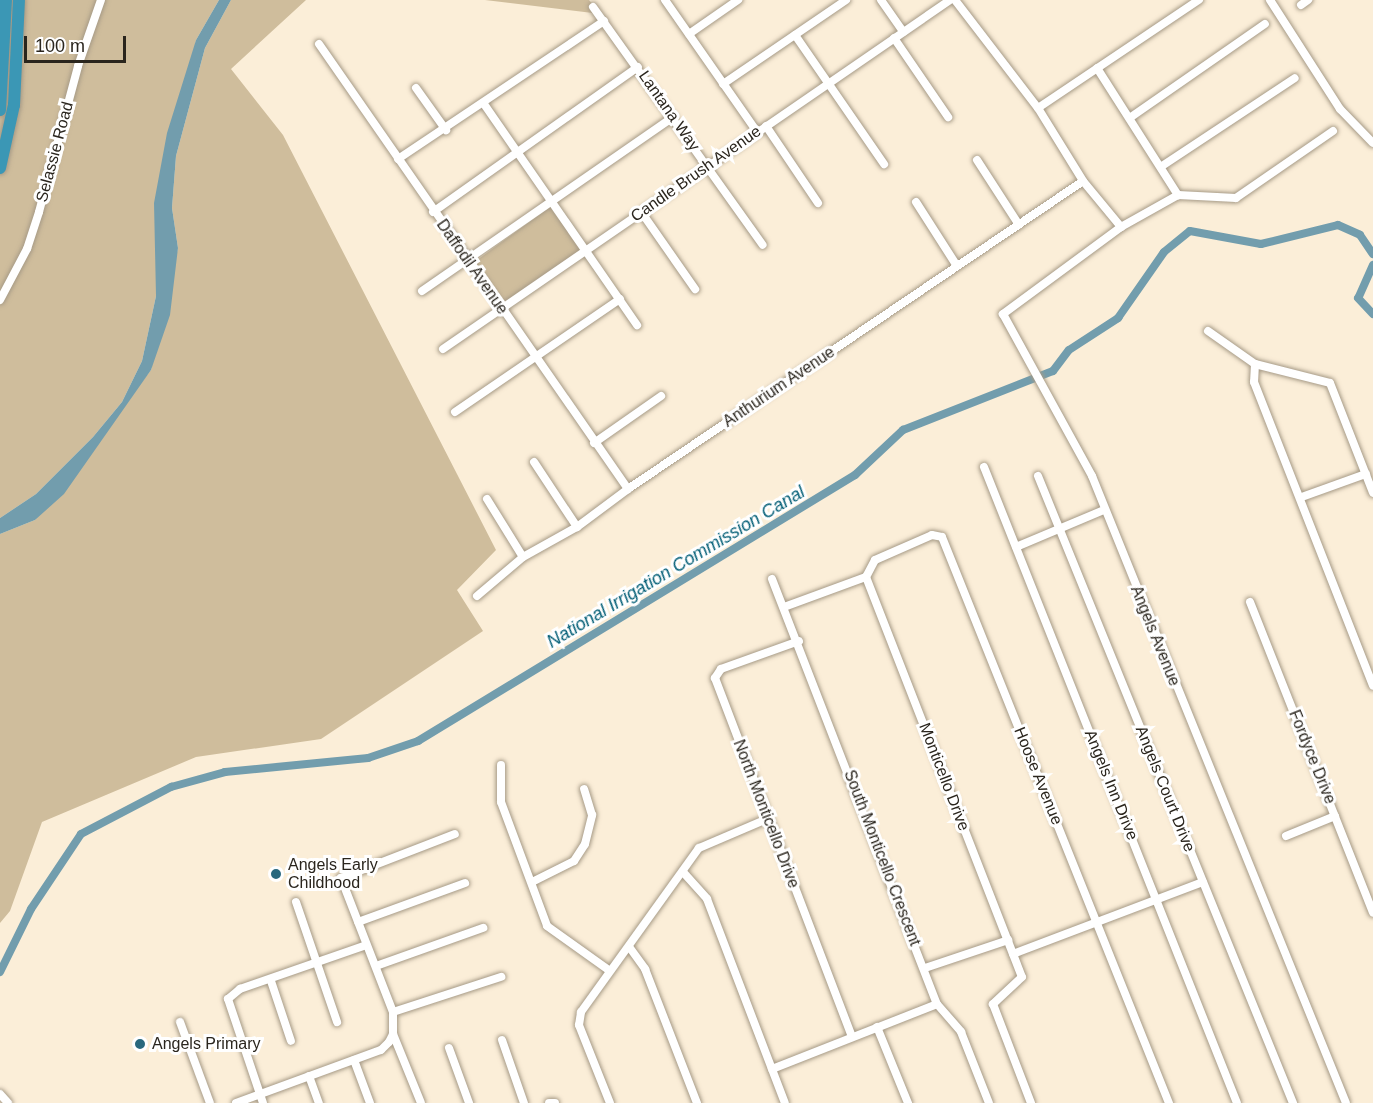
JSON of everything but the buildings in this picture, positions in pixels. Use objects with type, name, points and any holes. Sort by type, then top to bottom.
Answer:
[{"type":"highway","points":[[0,110],[6,0]]},
{"type":"highway","points":[[0,168],[14,105],[19,0]]},
{"type":"street","name":"Selassie Road","points":[[0,300],[27,249],[78,66],[101,0]]},
{"type":"street","points":[[665,0],[757,132]]},
{"type":"street","points":[[689,34],[737,0]]},
{"type":"street","points":[[723,84],[846,0]]},
{"type":"street","points":[[880,0],[903,32]]},
{"type":"street","name":"Candle Brush Avenue","points":[[443,349],[950,0]]},
{"type":"street","points":[[955,0],[1038,108],[1083,181],[1121,227],[1178,195],[1236,198],[1333,131]]},
{"type":"street","points":[[1038,108],[1199,0]]},
{"type":"street","points":[[1270,0],[1340,109],[1373,144]]},
{"type":"street","name":"Lantana Way","points":[[593,8],[763,245]]},
{"type":"street","points":[[399,159],[446,130],[604,21]]},
{"type":"street","points":[[1131,117],[1265,24]]},
{"type":"street","points":[[795,35],[884,164]]},
{"type":"street","points":[[894,38],[948,117]]},
{"type":"street","name":"Daffodil Avenue","points":[[319,44],[433,212],[628,489]]},
{"type":"street","points":[[433,212],[638,68]]},
{"type":"street","points":[[1097,68],[1131,117],[1178,195]]},
{"type":"street","points":[[1162,166],[1295,78]]},
{"type":"street","points":[[416,88],[446,130]]},
{"type":"street","points":[[484,104],[637,325]]},
{"type":"street","points":[[422,291],[673,117]]},
{"type":"street","points":[[766,126],[818,203]]},
{"type":"street","points":[[977,160],[1019,225]]},
{"type":"street","name":"Anthurium Avenue","points":[[477,596],[523,557],[577,528],[628,489],[1083,181]]},
{"type":"street","points":[[916,202],[957,266]]},
{"type":"street","points":[[642,213],[696,289]]},
{"type":"street","name":"Angels Avenue","points":[[1121,227],[1003,314],[1030,369],[1092,477],[1346,1103]]},
{"type":"street","points":[[455,412],[620,299]]},
{"type":"street","points":[[1208,331],[1256,364],[1330,383],[1373,493]]},
{"type":"street","points":[[1256,364],[1254,381],[1302,497],[1373,686]]},
{"type":"street","points":[[594,443],[660,396]]},
{"type":"street","points":[[534,462],[577,528]]},
{"type":"street","name":"Angels Inn Drive","points":[[984,467],[1237,1103]]},
{"type":"street","points":[[1302,497],[1366,474]]},
{"type":"street","name":"Angels Court Drive","points":[[1038,476],[1293,1103]]},
{"type":"street","points":[[487,500],[523,557]]},
{"type":"street","points":[[1016,547],[1104,510]]},
{"type":"street","name":"Hoose Avenue","points":[[866,577],[875,560],[932,535],[942,537],[1168,1103]]},
{"type":"street","points":[[784,607],[866,577]]},
{"type":"street","name":"Monticello Drive","points":[[866,577],[1022,977],[993,1004],[1031,1103]]},
{"type":"street","name":"South Monticello Crescent","points":[[772,579],[799,641],[937,1004],[961,1032],[989,1103]]},
{"type":"street","name":"Fordyce Drive","points":[[1250,602],[1373,912]]},
{"type":"street","name":"North Monticello Drive","points":[[799,641],[721,669],[715,678],[852,1037]]},
{"type":"street","points":[[501,765],[501,802],[547,926],[610,970]]},
{"type":"street","points":[[532,882],[574,861],[585,844],[592,815],[584,789]]},
{"type":"street","points":[[1286,836],[1335,816]]},
{"type":"street","points":[[610,1103],[578,1017],[610,970],[630,948],[705,843],[767,819]]},
{"type":"street","points":[[421,1103],[393,1034],[393,1011],[341,878],[455,834]]},
{"type":"street","points":[[683,872],[707,899],[785,1103]]},
{"type":"street","points":[[1013,954],[1203,882]]},
{"type":"street","points":[[358,922],[465,883]]},
{"type":"street","points":[[296,902],[337,1022]]},
{"type":"street","points":[[376,966],[483,928]]},
{"type":"street","points":[[925,968],[1008,940]]},
{"type":"street","points":[[262,1099],[228,1005],[232,993],[271,981],[366,945]]},
{"type":"street","points":[[630,948],[645,969],[698,1103]]},
{"type":"street","points":[[393,1011],[501,977]]},
{"type":"street","points":[[271,981],[291,1041]]},
{"type":"street","points":[[772,1069],[937,1004]]},
{"type":"street","points":[[180,1022],[210,1103]]},
{"type":"street","points":[[877,1027],[908,1103]]},
{"type":"street","points":[[236,1103],[262,1099],[309,1076],[381,1050],[393,1034]]},
{"type":"street","points":[[502,1040],[524,1103]]},
{"type":"street","points":[[449,1048],[469,1103]]},
{"type":"street","points":[[354,1060],[370,1103]]},
{"type":"street","points":[[309,1076],[319,1103]]},
{"type":"street","points":[[0,1094],[8,1103]]},
{"type":"shaded area","points":[[0,0],[219,0],[196,40],[157,253],[156,296],[142,361],[122,402],[93,437],[36,494],[0,518]]},
{"type":"shaded area","points":[[231,0],[306,0],[231,69],[283,135],[496,550],[457,590],[483,631],[321,739],[196,757],[42,822],[10,911],[0,923],[0,534],[35,520],[151,370],[178,248],[172,208],[176,156],[205,48]]},
{"type":"shaded area","points":[[485,0],[589,0],[601,14]]},
{"type":"shaded area","points":[[550,207],[582,251],[501,309],[469,266]]},
{"type":"water","points":[[219,0],[231,0],[205,48],[176,156],[172,208],[178,248],[170,315],[151,370],[64,494],[35,520],[0,534],[0,518],[36,494],[93,437],[122,402],[142,361],[156,296],[154,203],[167,133],[196,40]]},
{"type":"waterway","name":"National Irrigation Commission Canal","points":[[0,972],[31,909],[81,834],[171,787],[225,772],[368,758],[418,741],[855,475],[903,430],[1053,371],[1069,350],[1118,318],[1164,252],[1190,231],[1261,244],[1338,225],[1360,235],[1373,254]]},
{"type":"waterway","name":"National Irrigation Commission Canal","points":[[1373,265],[1358,298],[1373,314]]},
{"type":"place","name":"Angels Early Childhood","points":[[276,874]]},
{"type":"place","name":"Angels Primary","points":[[140,1044]]}]
